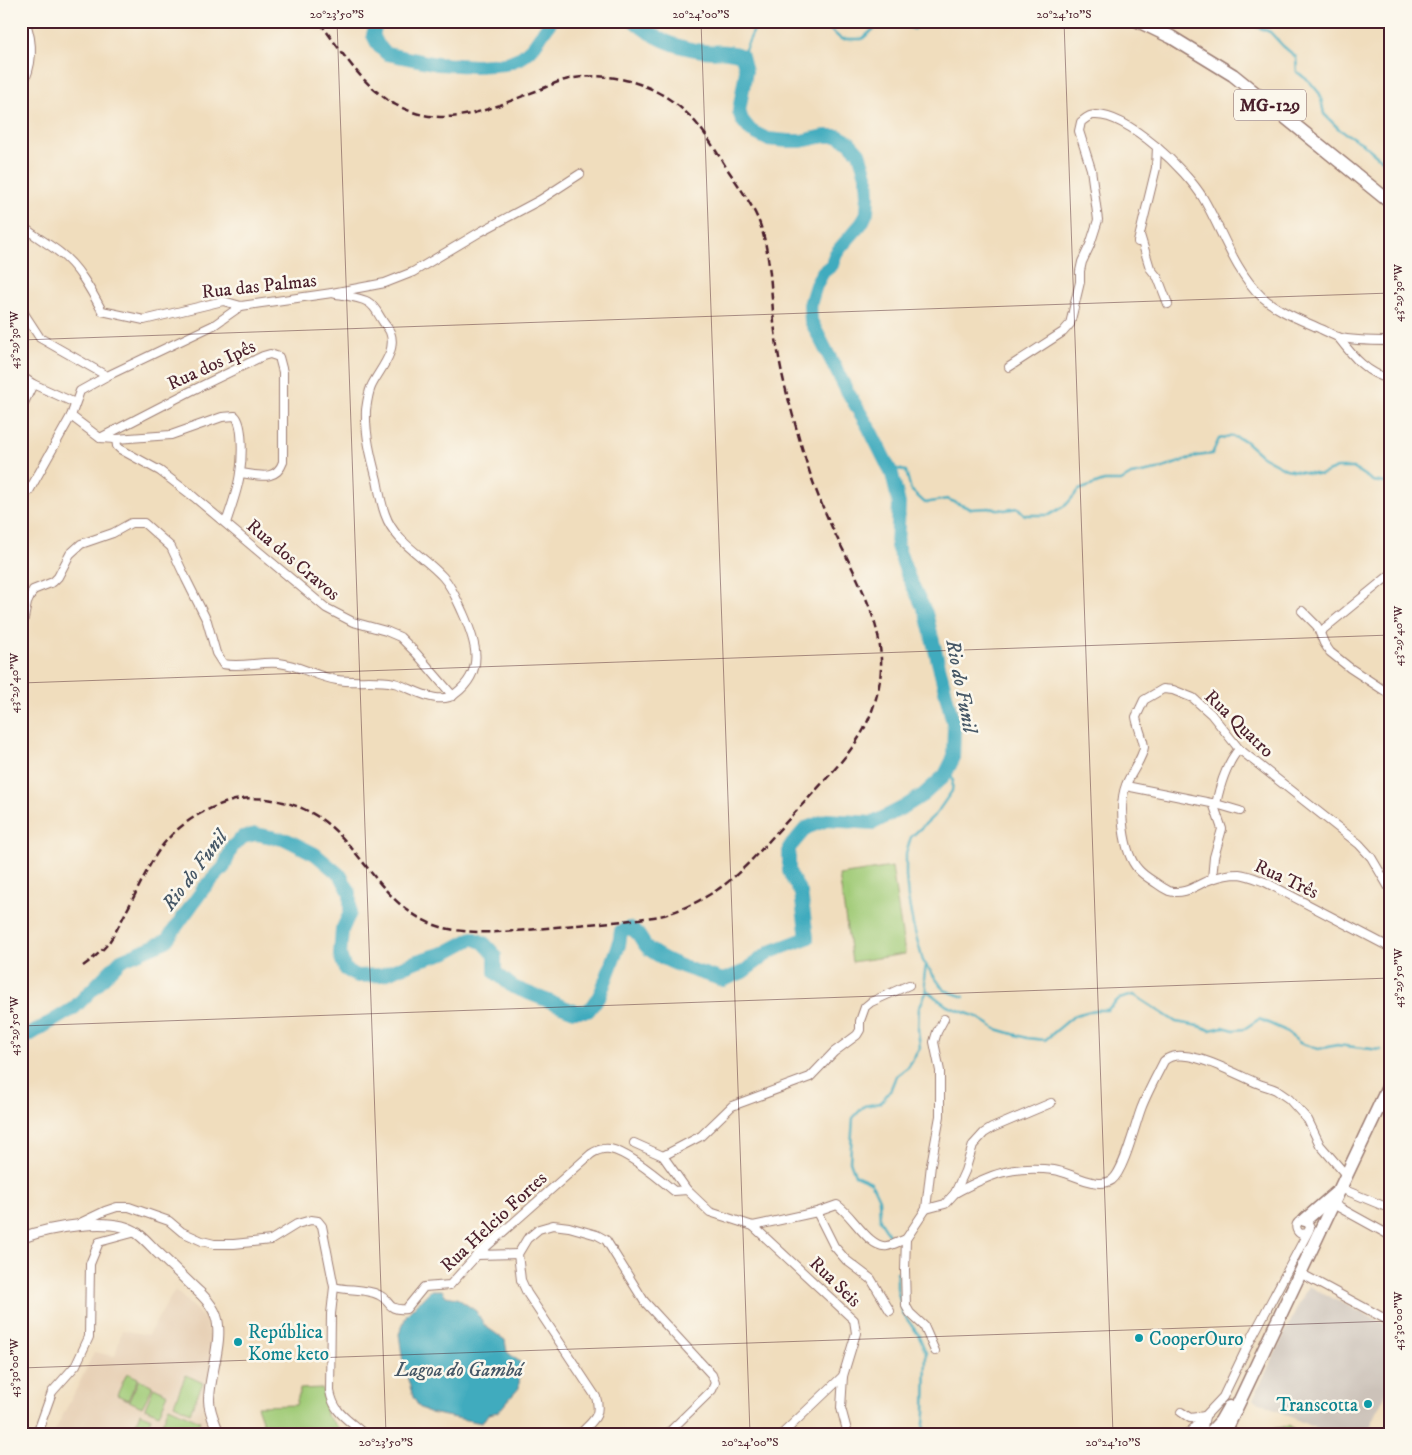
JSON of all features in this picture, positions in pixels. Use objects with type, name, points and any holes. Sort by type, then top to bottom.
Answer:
[{"type":"main road","name":"MG-129","points":[[1138,21],[1171,37],[1233,75],[1391,203]]},
{"type":"main road","points":[[1209,1434],[1219,1431],[1234,1412],[1391,1081]]},
{"type":"main road","points":[[1306,1226],[1339,1190]]},
{"type":"main road","points":[[1219,1431],[1255,1367]]},
{"type":"street","points":[[21,87],[26,80],[30,65],[29,36],[25,21]]},
{"type":"street","points":[[29,36],[32,21]]},
{"type":"street","points":[[1009,367],[1063,332],[1070,324],[1074,300],[1080,282],[1082,262],[1096,227],[1098,214],[1092,169],[1079,131],[1081,122],[1088,116],[1094,115],[1106,116],[1131,126],[1157,147],[1184,174],[1203,198],[1245,275],[1260,295],[1284,313],[1338,337],[1391,341]]},
{"type":"street","points":[[1138,242],[1156,168],[1157,147]]},
{"type":"street","name":"Rua das Palmas","points":[[21,225],[70,261],[102,311],[144,320],[223,302],[241,306],[332,293],[385,283],[413,272],[480,232],[540,200],[580,174]]},
{"type":"street","points":[[1140,234],[1150,268],[1160,283],[1168,304]]},
{"type":"street","points":[[21,633],[33,590],[52,582],[58,577],[70,554],[81,544],[113,533],[131,522],[144,523],[167,542],[176,555],[208,621],[216,653],[223,664],[240,666],[263,663],[282,664],[337,680],[392,682],[436,698],[453,696],[468,680],[474,668],[476,650],[472,633],[450,585],[397,536],[389,523],[384,513],[368,446],[366,409],[371,387],[392,344],[390,332],[377,311],[368,302],[332,293]]},
{"type":"street","points":[[21,305],[25,315],[40,338],[107,376]]},
{"type":"street","points":[[21,498],[29,491],[71,416],[80,391],[107,376],[214,325],[241,306]]},
{"type":"street","points":[[1338,337],[1366,368],[1375,374],[1391,379]]},
{"type":"street","name":"Rua dos Ipês","points":[[100,438],[239,367],[263,356],[275,354],[279,357],[282,372],[284,462],[277,473],[271,475],[241,473]]},
{"type":"street","points":[[21,376],[32,384],[75,403]]},
{"type":"street","points":[[21,409],[32,384]]},
{"type":"street","points":[[71,416],[100,438],[116,439],[171,435],[222,417],[235,416],[240,423],[241,432],[241,473],[226,523]]},
{"type":"street","name":"Rua dos Cravos","points":[[116,439],[120,449],[160,471],[226,523],[326,608],[353,622],[400,637],[453,696]]},
{"type":"street","points":[[1320,632],[1391,574]]},
{"type":"street","points":[[1302,611],[1320,632],[1326,648],[1391,695]]},
{"type":"street","name":"Rua Quatro","points":[[1126,786],[1143,751],[1143,742],[1136,717],[1144,700],[1163,689],[1179,692],[1202,705],[1239,749],[1359,844],[1371,858],[1391,891]]},
{"type":"street","points":[[1212,879],[1214,857],[1222,829],[1215,803],[1230,760],[1239,749]]},
{"type":"street","points":[[1126,786],[1215,803],[1240,811]]},
{"type":"street","name":"Rua Três","points":[[1126,786],[1122,806],[1126,846],[1137,868],[1144,876],[1169,891],[1178,892],[1212,879],[1240,874],[1265,882],[1391,948]]},
{"type":"street","points":[[663,1156],[701,1136],[732,1106],[810,1077],[834,1052],[857,1035],[865,1007],[871,1002],[909,985]]},
{"type":"street","points":[[935,1351],[924,1326],[910,1313],[906,1306],[904,1291],[906,1239],[926,1210],[931,1165],[940,1116],[940,1071],[934,1042],[936,1032],[944,1019]]},
{"type":"street","points":[[956,1192],[996,1173],[1022,1169],[1045,1169],[1065,1172],[1093,1182],[1102,1183],[1111,1180],[1118,1173],[1144,1101],[1164,1061],[1173,1056],[1204,1060],[1279,1091],[1308,1120],[1323,1149],[1346,1175]]},
{"type":"street","points":[[926,1210],[945,1204],[956,1192],[973,1145],[980,1137],[992,1128],[1051,1103]]},
{"type":"street","points":[[634,1143],[663,1156],[687,1190]]},
{"type":"street","name":"Rua Helcio Fortes","points":[[334,1287],[363,1290],[381,1295],[390,1307],[399,1310],[406,1309],[424,1287],[450,1285],[477,1255],[591,1154],[598,1150],[616,1151],[646,1168],[674,1191],[687,1190],[710,1212],[753,1226]]},
{"type":"street","points":[[1339,1190],[1391,1209]]},
{"type":"street","points":[[1333,1204],[1391,1236]]},
{"type":"street","points":[[753,1226],[816,1212],[837,1205],[845,1210],[864,1234],[879,1245],[887,1246],[906,1239]]},
{"type":"street","points":[[75,1226],[105,1210],[129,1207],[169,1221],[182,1232],[202,1240],[214,1244],[234,1244],[271,1240],[297,1224],[311,1220],[318,1221],[322,1226],[334,1287],[331,1314],[330,1391],[332,1403],[338,1412],[364,1434]]},
{"type":"street","points":[[816,1212],[834,1246],[846,1260],[871,1279],[890,1311]]},
{"type":"street","points":[[1299,1247],[1299,1233],[1296,1224],[1301,1220],[1306,1226]]},
{"type":"street","points":[[21,1238],[36,1233],[75,1226],[122,1225],[136,1232],[201,1294],[211,1304],[217,1317],[218,1330],[209,1401],[213,1420],[219,1434]]},
{"type":"street","points":[[580,1434],[596,1418],[599,1407],[596,1397],[527,1293],[521,1280],[518,1254],[527,1239],[540,1229],[553,1225],[569,1227],[597,1235],[606,1240],[644,1301],[712,1375],[715,1383],[712,1390],[667,1434]]},
{"type":"street","name":"Rua Seis","points":[[753,1226],[854,1320],[856,1333],[843,1376],[841,1408],[848,1434]]},
{"type":"street","points":[[1299,1233],[1302,1234],[1306,1226]]},
{"type":"street","points":[[1188,1434],[1223,1397],[1299,1247],[1306,1226]]},
{"type":"street","points":[[37,1434],[52,1392],[76,1365],[89,1337],[90,1264],[99,1242],[136,1232]]},
{"type":"street","points":[[477,1255],[518,1254]]},
{"type":"street","points":[[1300,1273],[1391,1322]]},
{"type":"street","points":[[782,1434],[843,1376]]},
{"type":"street","points":[[1181,1412],[1190,1418],[1205,1416]]},
{"type":"street","points":[[1232,1434],[1234,1412]]},
{"type":"street","points":[[1202,1434],[1205,1416]]},
{"type":"shaded area","name":"Transcotta","points":[[1308,1286],[1391,1327],[1391,1382],[1367,1434],[1327,1434],[1253,1399]]},
{"type":"shaded area","points":[[175,1290],[205,1319],[214,1348],[203,1412],[212,1434],[53,1434],[94,1352],[115,1356],[122,1330],[148,1335]]},
{"type":"green space","points":[[892,867],[905,954],[852,962],[839,875]]},
{"type":"green space","points":[[127,1373],[138,1378],[128,1400],[117,1395]]},
{"type":"green space","points":[[186,1375],[203,1383],[190,1412],[174,1404]]},
{"type":"green space","points":[[139,1379],[153,1386],[142,1407],[129,1401]]},
{"type":"green space","points":[[154,1387],[168,1394],[159,1414],[145,1408]]},
{"type":"green space","points":[[322,1388],[326,1415],[345,1434],[267,1434],[257,1406],[296,1405],[300,1389]]},
{"type":"green space","points":[[169,1407],[200,1421],[195,1434],[173,1434],[160,1428]]},
{"type":"green space","points":[[140,1413],[151,1418],[144,1434],[133,1434],[132,1433]]},
{"type":"green space","points":[[1289,1426],[1299,1434],[1260,1434],[1264,1430]]},
{"type":"water","name":"Lagoa do Gambá","points":[[431,1290],[442,1290],[446,1296],[457,1298],[476,1311],[485,1326],[505,1340],[507,1352],[520,1362],[519,1388],[498,1412],[488,1414],[482,1423],[430,1413],[419,1407],[413,1397],[403,1362],[399,1334],[407,1314]]},
{"type":"waterway","name":"Rio do Funil","points":[[377,21],[373,35],[378,45],[387,54],[437,64],[476,66],[505,64],[522,57],[533,47],[551,21]]},
{"type":"waterway","name":"Rio do Funil","points":[[21,1040],[74,1008],[121,960],[166,941],[204,888],[224,867],[232,847],[243,837],[256,834],[287,840],[315,854],[341,876],[350,893],[350,913],[342,930],[340,955],[345,969],[357,976],[382,975],[417,961],[447,952],[473,938],[484,943],[495,955],[495,972],[513,987],[574,1011],[588,1011],[600,995],[619,945],[621,931],[629,928],[636,933],[650,950],[667,960],[723,980],[743,972],[770,952],[807,938],[801,893],[789,871],[789,848],[806,828],[827,820],[873,823],[923,795],[945,775],[953,759],[954,727],[926,613],[908,576],[897,546],[899,504],[892,474],[811,321],[810,305],[816,285],[823,272],[832,265],[835,255],[862,223],[867,212],[867,178],[859,153],[849,142],[838,136],[788,141],[767,139],[751,131],[742,120],[739,111],[746,71],[742,56],[727,52],[703,51],[675,45],[649,32],[634,21]]},
{"type":"waterway","points":[[742,56],[758,21]]},
{"type":"waterway","points":[[826,21],[828,28],[841,39],[862,39],[876,27],[892,21],[914,29],[928,22],[954,24],[962,21]]},
{"type":"waterway","points":[[1242,21],[1270,32],[1296,57],[1297,72],[1310,82],[1320,94],[1324,114],[1340,130],[1362,143],[1391,167]]},
{"type":"waterway","points":[[890,467],[906,471],[911,490],[925,503],[947,499],[971,509],[989,508],[1005,510],[1018,508],[1025,515],[1049,515],[1066,505],[1079,490],[1104,481],[1121,481],[1131,475],[1157,470],[1197,456],[1212,454],[1219,439],[1230,436],[1244,440],[1262,456],[1286,469],[1320,475],[1337,468],[1353,468],[1373,481],[1391,484]]},
{"type":"waterway","points":[[949,767],[953,780],[952,791],[936,814],[911,837],[906,853],[906,877],[913,925],[923,961],[944,990],[964,997]]},
{"type":"waterway","points":[[890,1236],[880,1220],[879,1199],[871,1182],[855,1175],[850,1161],[853,1118],[864,1106],[880,1103],[890,1091],[896,1076],[908,1067],[920,1048],[918,1030],[919,1008],[927,991],[924,978],[926,965]]},
{"type":"waterway","points":[[927,991],[947,1006],[977,1017],[996,1029],[1027,1038],[1045,1040],[1075,1015],[1095,1010],[1107,1010],[1119,999],[1134,995],[1176,1022],[1210,1030],[1223,1027],[1234,1030],[1244,1029],[1259,1019],[1284,1030],[1300,1043],[1318,1049],[1337,1045],[1380,1050]]},
{"type":"waterway","points":[[897,1272],[897,1288],[903,1314],[918,1334],[926,1353],[923,1434]]},
{"type":"railway","points":[[83,966],[109,942],[152,861],[170,837],[188,821],[208,809],[230,801],[246,798],[283,802],[311,813],[333,829],[387,892],[407,910],[432,924],[463,931],[505,932],[655,917],[682,909],[717,890],[736,875],[756,856],[830,775],[857,741],[864,729],[877,695],[881,659],[879,640],[868,603],[820,501],[802,447],[780,364],[769,265],[762,230],[746,197],[697,124],[670,99],[654,90],[637,83],[601,76],[562,81],[484,110],[467,114],[450,117],[414,113],[396,105],[373,88],[344,56],[319,21]]},
{"type":"place","name":"CooperOuro","points":[[1139,1338]]},
{"type":"place","name":"República Kome keto","points":[[238,1342]]},
{"type":"place","name":"Transcotta","points":[[1368,1404]]}]
